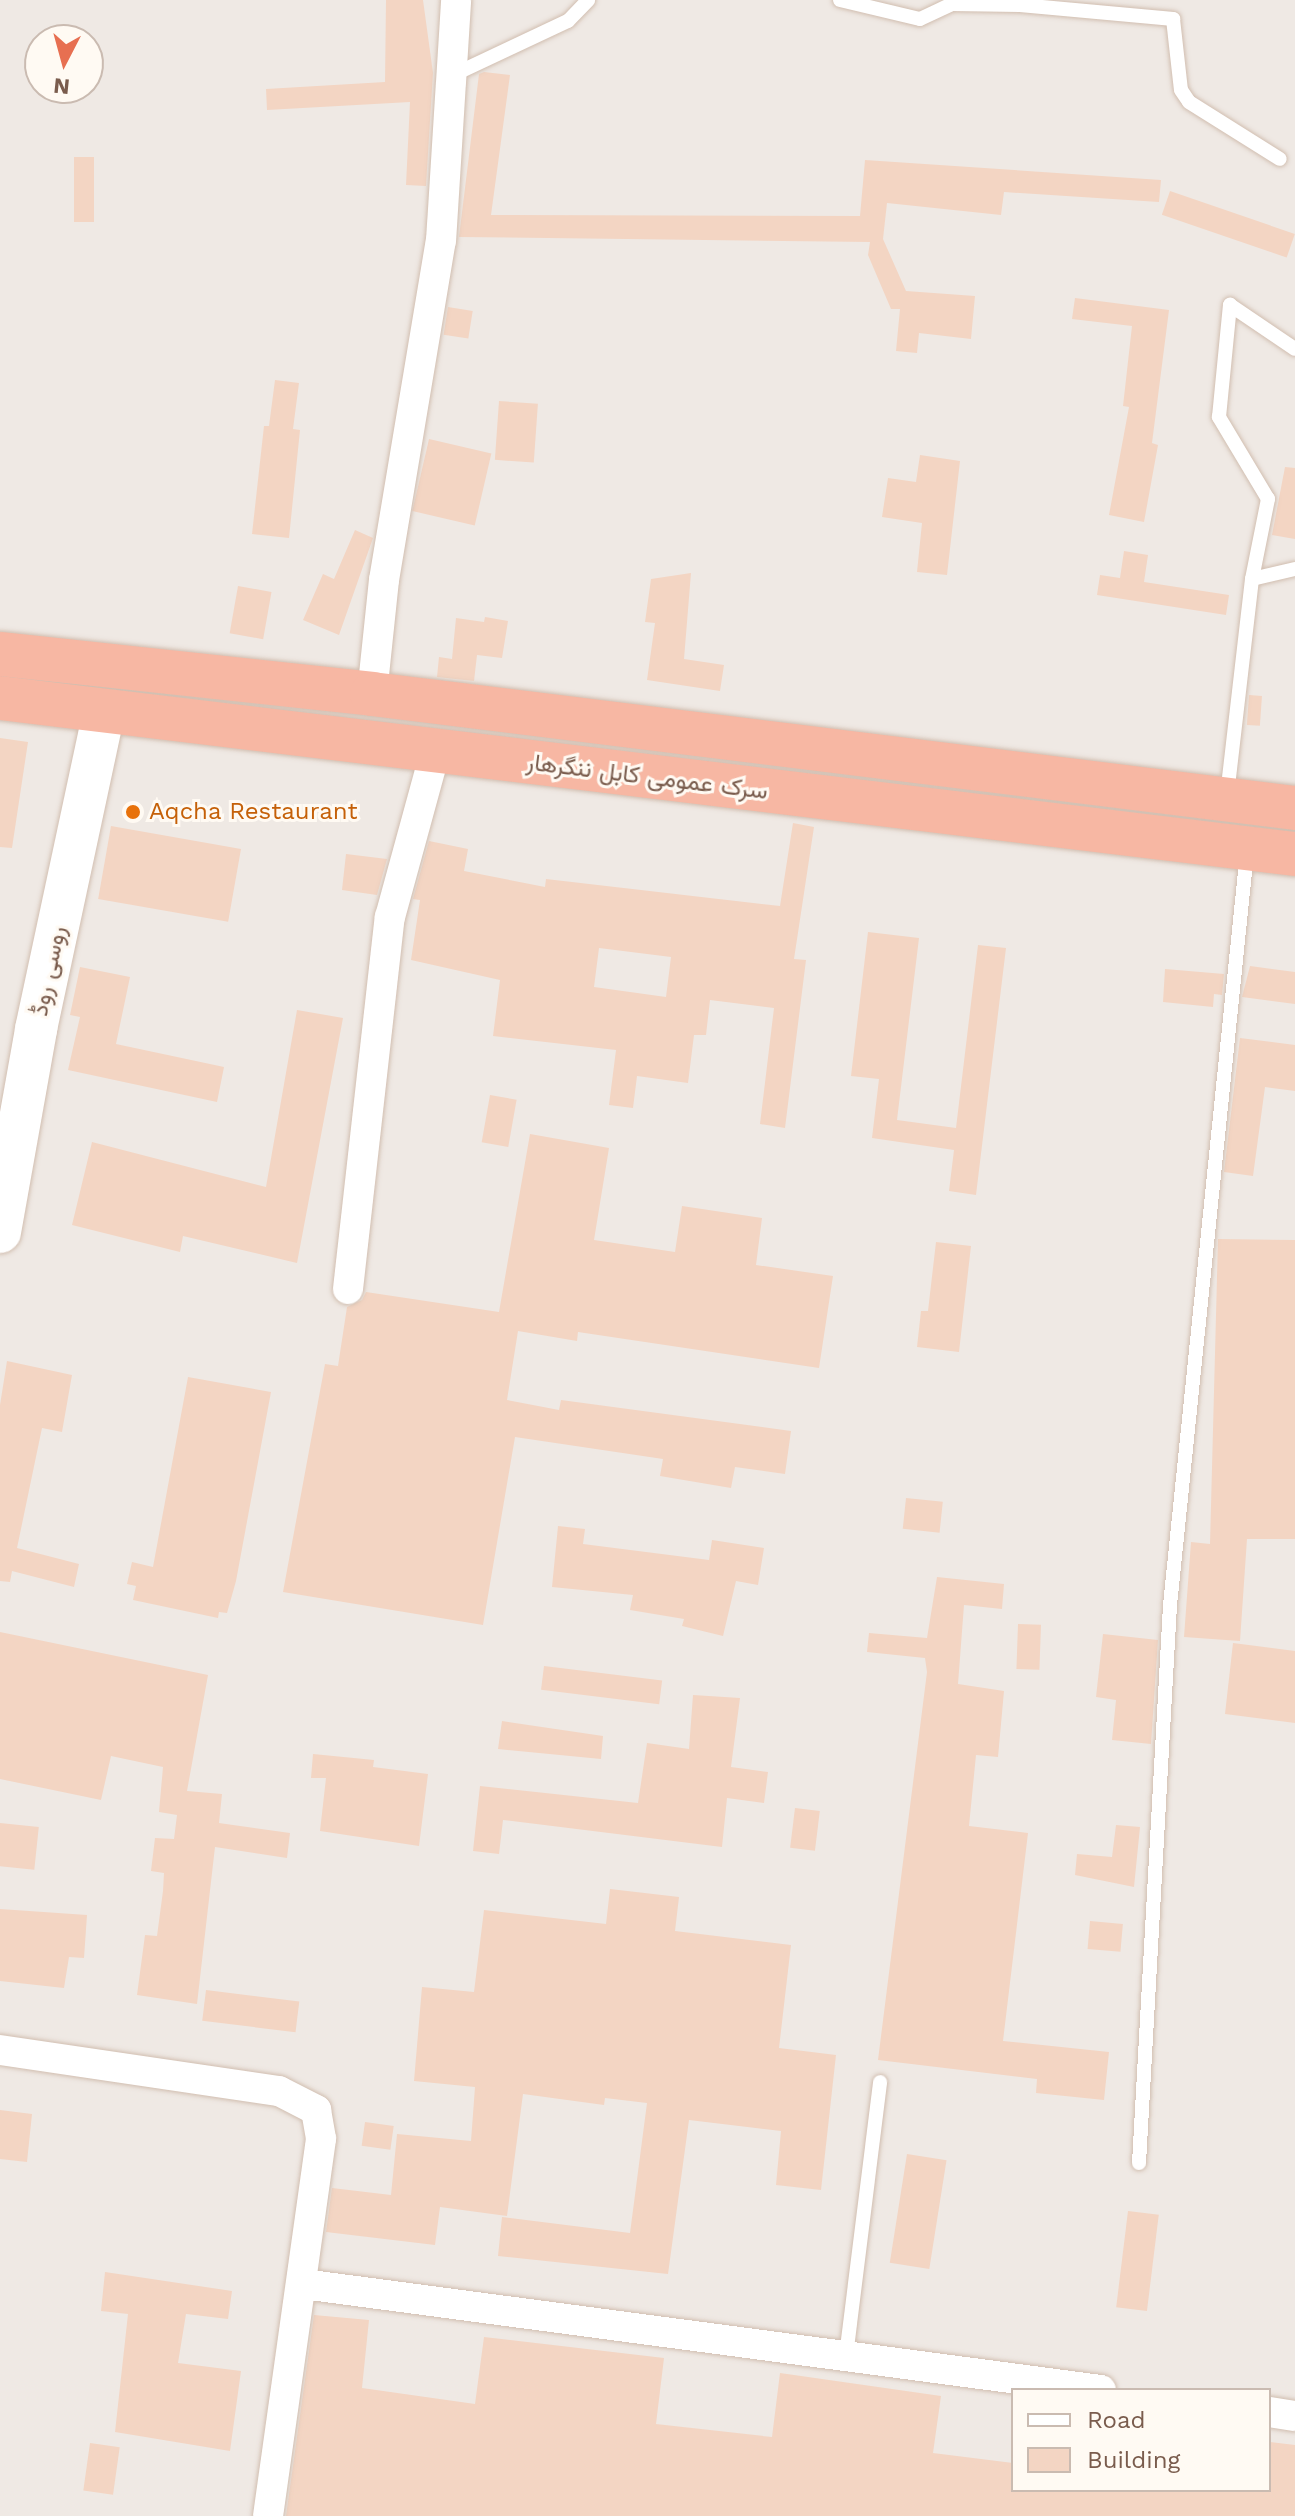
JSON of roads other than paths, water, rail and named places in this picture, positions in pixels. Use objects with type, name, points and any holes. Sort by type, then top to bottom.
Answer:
[{"type":"highway","name":"سرک عمومی کابل ننگرهار","points":[[0,654],[372,694],[1295,808]]},
{"type":"highway","name":"سرک عمومی کابل ننگرهار","points":[[0,698],[1295,854]]},
{"type":"highway","points":[[1042,824],[1046,777]]},
{"type":"main road","name":"روسی روڈ","points":[[0,1232],[36,1029],[104,711]]},
{"type":"street","points":[[372,694],[384,580],[441,241],[456,0]]},
{"type":"street","points":[[348,1289],[390,917],[435,752]]},
{"type":"street","points":[[0,2050],[279,2091],[316,2110],[321,2139],[268,2516]]},
{"type":"street","points":[[303,2284],[1086,2388]]},
{"type":"street","points":[[1271,2412],[1295,2416]]},
{"type":"lane","points":[[453,75],[568,21],[588,0]]},
{"type":"lane","points":[[840,0],[920,19],[952,4],[966,4],[1173,19],[1181,90],[1189,102],[1280,159]]},
{"type":"lane","points":[[1227,799],[1252,579],[1268,499],[1219,417],[1230,305],[1295,349]]},
{"type":"lane","points":[[1252,579],[1295,569]]},
{"type":"lane","points":[[1139,2163],[1170,1605],[1248,847]]},
{"type":"lane","points":[[846,2356],[880,2082]]},
{"type":"place","name":"Aqcha Restaurant","points":[[133,812]]}]
